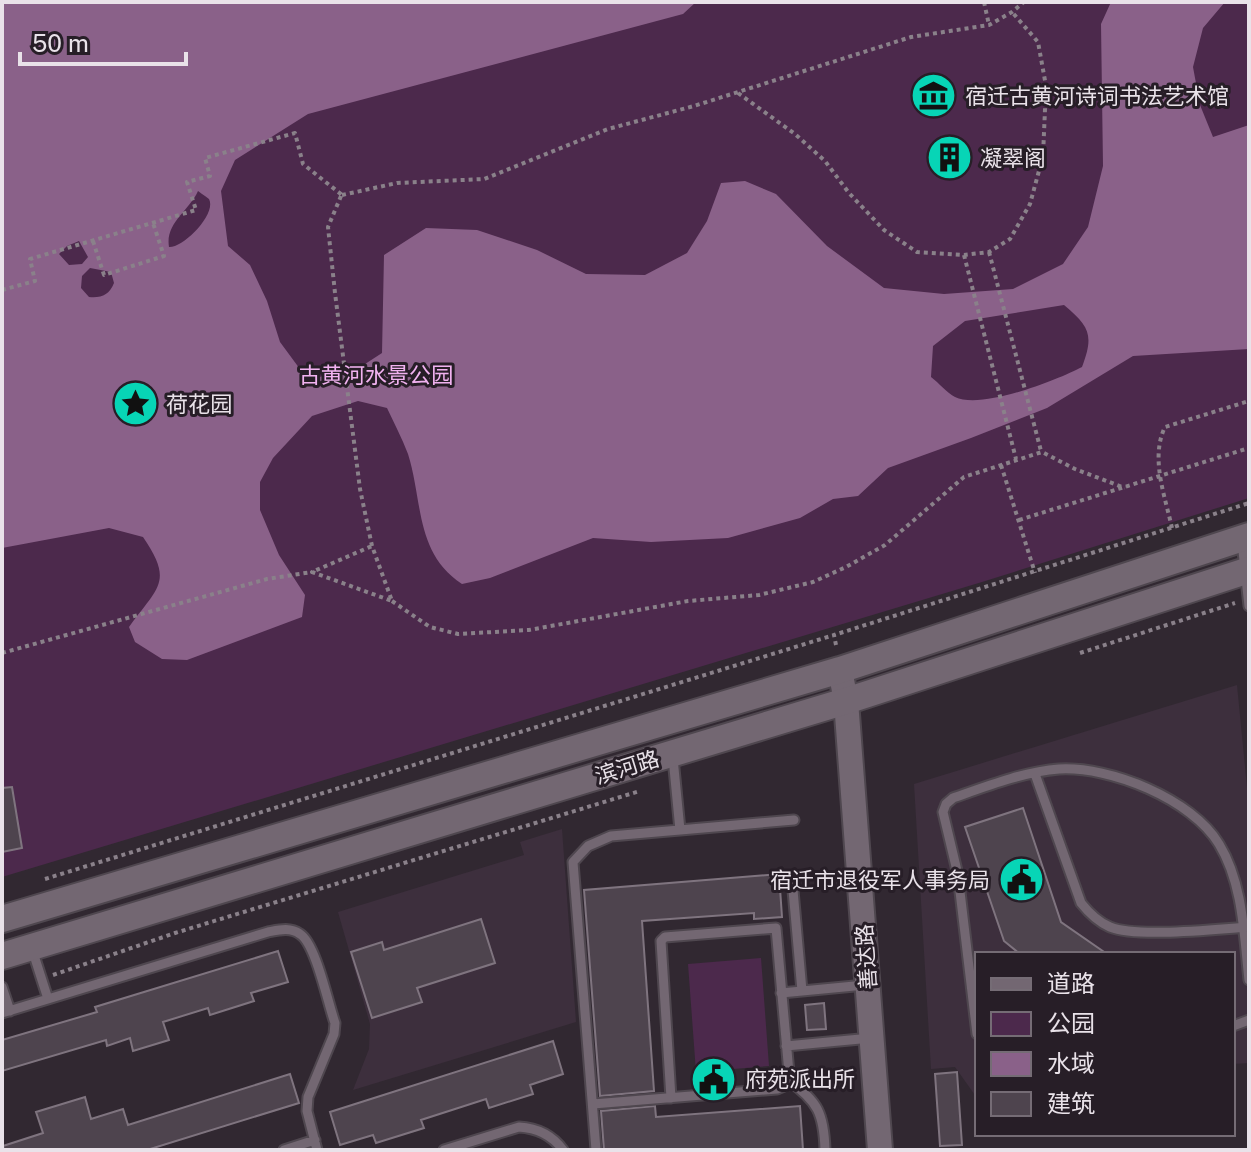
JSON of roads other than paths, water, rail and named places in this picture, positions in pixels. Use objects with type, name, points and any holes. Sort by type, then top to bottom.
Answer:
[{"type":"main road","name":"滨河路","points":[[2,919],[840,670],[1245,537]]},
{"type":"main road","name":"滨河路","points":[[2,956],[846,701],[1247,570]]},
{"type":"street","name":"善达路","points":[[840,670],[846,701],[880,1150]]},
{"type":"lane","points":[[1245,537],[1249,606]]},
{"type":"lane","points":[[673,753],[680,830]]},
{"type":"lane","points":[[975,1005],[958,875],[943,812],[953,798],[1060,769],[1090,771],[1123,780],[1180,805],[1219,842],[1246,927],[1249,980]]},
{"type":"lane","points":[[1035,774],[1081,903],[1093,917],[1110,927],[1135,932],[1246,927]]},
{"type":"lane","points":[[596,1150],[573,862],[588,846],[611,836],[794,820]]},
{"type":"lane","points":[[792,879],[802,991]]},
{"type":"lane","points":[[593,1104],[671,1098],[777,1089],[784,1086],[788,1080],[776,928],[665,937],[661,941],[671,1098]]},
{"type":"lane","points":[[2,987],[6,1012],[268,932],[284,929],[296,931],[304,936],[311,948],[335,1023],[334,1034],[308,1097],[307,1111],[316,1145],[284,1150]]},
{"type":"lane","points":[[31,947],[48,999]]},
{"type":"lane","points":[[781,993],[868,985]]},
{"type":"lane","points":[[786,1046],[872,1038]]},
{"type":"lane","points":[[788,1080],[815,1103],[824,1128],[825,1150]]},
{"type":"lane","points":[[444,1150],[519,1127],[532,1128],[547,1135],[563,1150]]},
{"type":"water","points":[[2,2],[696,2],[683,14],[308,114],[235,160],[221,191],[228,246],[250,265],[267,301],[280,342],[308,380],[362,366],[382,353],[384,255],[426,228],[477,230],[537,250],[586,274],[645,275],[687,253],[707,221],[721,183],[745,181],[776,194],[827,246],[884,288],[944,294],[1013,289],[1063,264],[1088,227],[1103,166],[1101,24],[1111,2],[1225,2],[1203,28],[1193,67],[1200,105],[1213,137],[1249,125],[1249,349],[1133,356],[1047,408],[888,468],[858,496],[833,499],[800,518],[728,538],[651,542],[593,538],[490,578],[462,584],[447,571],[428,542],[408,454],[387,408],[358,401],[312,416],[273,458],[260,482],[260,510],[279,555],[305,595],[302,617],[187,660],[162,659],[135,642],[129,627],[154,593],[160,575],[158,564],[143,537],[109,528],[2,548]],"holes":[[[198,191],[209,199],[204,221],[182,242],[169,247],[174,224]],[[79,241],[88,257],[82,264],[69,265],[59,254]],[[90,268],[111,272],[114,283],[104,295],[89,297],[81,288],[82,276]],[[1064,305],[1087,332],[1086,356],[1082,367],[1019,392],[983,400],[955,397],[931,377],[933,346],[965,321]]]},
{"type":"place","name":"宿迁古黄河诗词书法艺术馆","points":[[934,96]]},
{"type":"place","name":"凝翠阁","points":[[949,158]]},
{"type":"place","name":"荷花园","points":[[135,404]]},
{"type":"place","name":"宿迁市退役军人事务局","points":[[1021,880]]},
{"type":"place","name":"府苑派出所","points":[[714,1079]]},
{"type":"park label","name":"古黄河水景公园","points":[[376,375]]}]
